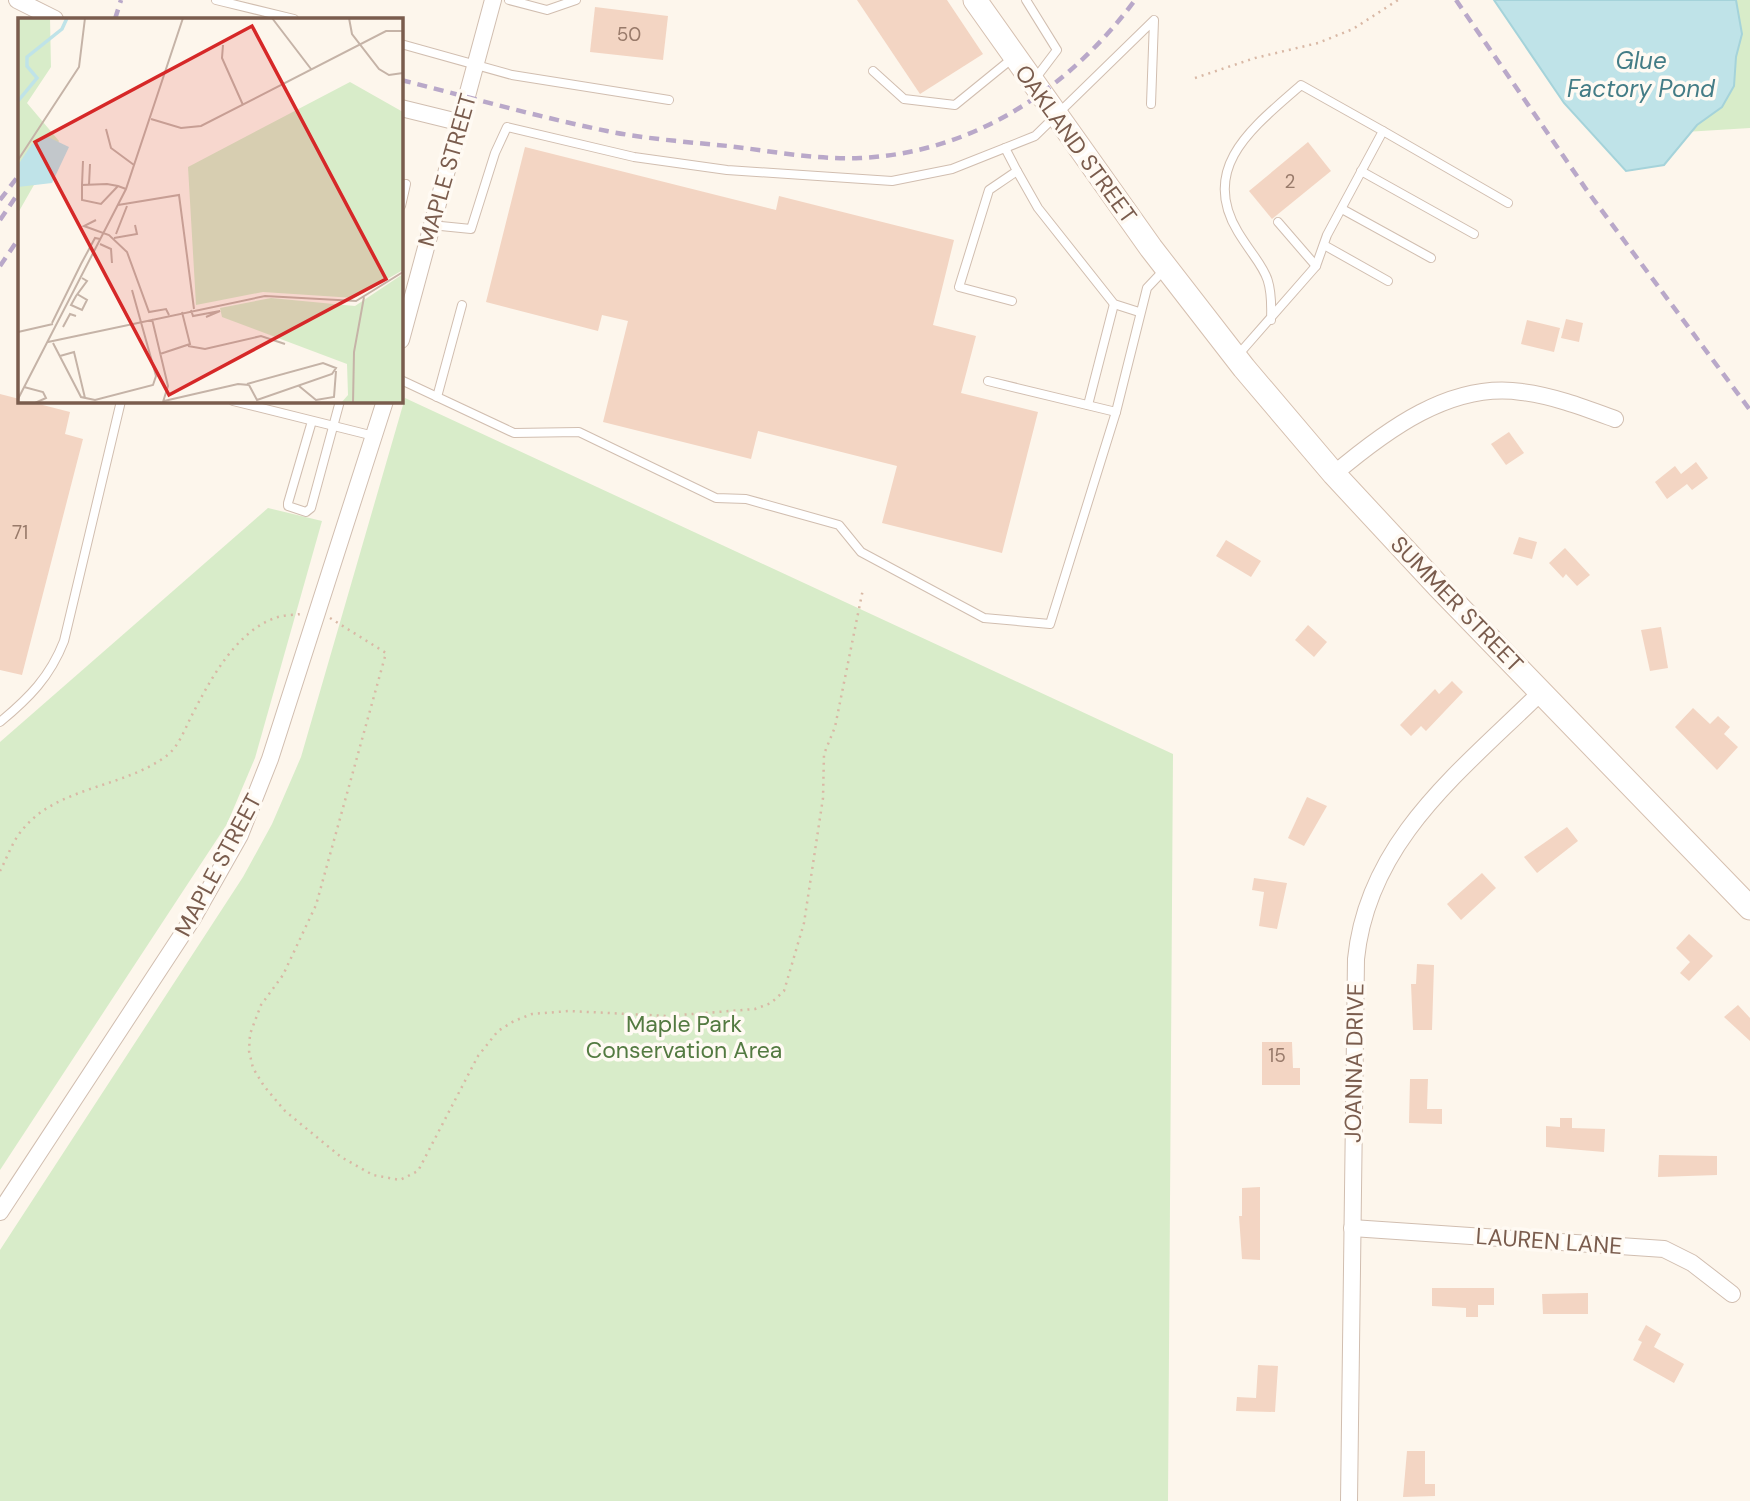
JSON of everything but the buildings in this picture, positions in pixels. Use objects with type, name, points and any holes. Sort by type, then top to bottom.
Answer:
[{"type":"main road","name":"OAKLAND STREET","points":[[975,0],[1055,117],[1173,277]]},
{"type":"main road","name":"SUMMER STREET","points":[[1173,277],[1236,357],[1335,474],[1750,908]]},
{"type":"street","points":[[17,0],[53,18]]},
{"type":"street","name":"MAPLE STREET","points":[[402,331],[405,304],[431,225],[492,0]]},
{"type":"street","points":[[402,107],[458,122]]},
{"type":"street","points":[[1335,474],[1385,433],[1436,407],[1469,396],[1498,391],[1520,391],[1566,401],[1615,419]]},
{"type":"street","name":"MAPLE STREET","points":[[0,1212],[192,918],[240,835],[270,760],[385,402]]},
{"type":"street","name":"JOANNA DRIVE","points":[[1349,1501],[1356,960],[1367,900],[1388,858],[1418,815],[1541,692]]},
{"type":"street","name":"LAUREN LANE","points":[[1352,1228],[1664,1250],[1692,1263],[1732,1294]]},
{"type":"lane","points":[[216,0],[290,18]]},
{"type":"lane","points":[[509,0],[547,10],[576,0]]},
{"type":"lane","points":[[1026,0],[1057,50],[1032,83]]},
{"type":"lane","points":[[431,225],[471,229],[495,153],[507,127],[634,157],[727,170],[892,181],[952,169],[1035,136],[1154,20],[1151,104]]},
{"type":"lane","points":[[402,44],[553,82],[669,100]]},
{"type":"lane","points":[[873,71],[904,99],[955,105],[1014,57]]},
{"type":"lane","points":[[1270,320],[1272,290],[1266,269],[1238,232],[1225,205],[1225,181],[1233,156],[1246,135],[1301,85],[1508,203]]},
{"type":"lane","points":[[1236,357],[1316,266],[1382,131]]},
{"type":"lane","points":[[1005,148],[1038,208],[1114,303],[1139,312]]},
{"type":"lane","points":[[1012,301],[959,287],[989,190],[1017,171]]},
{"type":"lane","points":[[1362,172],[1474,234]]},
{"type":"lane","points":[[402,202],[406,184]]},
{"type":"lane","points":[[1342,209],[1431,258]]},
{"type":"lane","points":[[1278,222],[1316,266]]},
{"type":"lane","points":[[1324,245],[1388,282]]},
{"type":"lane","points":[[402,380],[514,433],[579,432],[716,498],[746,499],[839,525],[861,552],[984,618],[1049,624],[1116,412],[1147,288],[1173,277]]},
{"type":"lane","points":[[1088,405],[1114,303]]},
{"type":"lane","points":[[436,397],[462,305]]},
{"type":"lane","points":[[988,381],[1116,412]]},
{"type":"lane","points":[[0,722],[43,682],[55,664],[64,641],[121,402]]},
{"type":"lane","points":[[237,402],[374,436]]},
{"type":"lane","points":[[312,421],[288,503],[291,508],[306,512],[311,508],[340,402]]},
{"type":"path","points":[[1195,78],[1255,58],[1318,43],[1353,29],[1398,0]]},
{"type":"path","points":[[0,871],[23,829],[43,811],[63,800],[105,786],[165,757],[176,746],[209,682],[258,626],[277,617],[318,610],[386,653],[316,905],[283,975],[261,1005],[250,1034],[249,1052],[253,1068],[285,1111],[341,1157],[373,1175],[400,1180],[418,1171],[424,1163],[478,1056],[498,1031],[513,1021],[532,1014],[569,1011],[667,1016],[755,1009],[771,1003],[784,991],[804,923],[823,798],[824,754],[835,727],[863,589]]},
{"type":"green space","points":[[1601,0],[1750,0],[1750,128],[1685,132]]},
{"type":"green space","name":"Maple Park Conservation Area","points":[[405,398],[1173,754],[1168,1501],[0,1501],[0,1250],[243,877],[272,824],[301,757]]},
{"type":"green space","points":[[268,508],[322,521],[255,758],[227,824],[0,1170],[0,742]]},
{"type":"water","name":"Glue Factory Pond","points":[[1494,0],[1736,0],[1742,34],[1736,57],[1734,86],[1722,107],[1697,125],[1664,165],[1626,171],[1564,103]]},
{"type":"railway","points":[[115,18],[121,0]]},
{"type":"railway","points":[[402,80],[555,120],[622,134],[810,156],[860,158],[902,153],[941,144],[979,129],[1015,110],[1049,88],[1080,62],[1135,0]]},
{"type":"railway","points":[[1456,0],[1588,192],[1750,410]]},
{"type":"railway","points":[[0,200],[18,176]]},
{"type":"railway","points":[[0,220],[18,193]]},
{"type":"railway","points":[[0,266],[18,239]]}]
